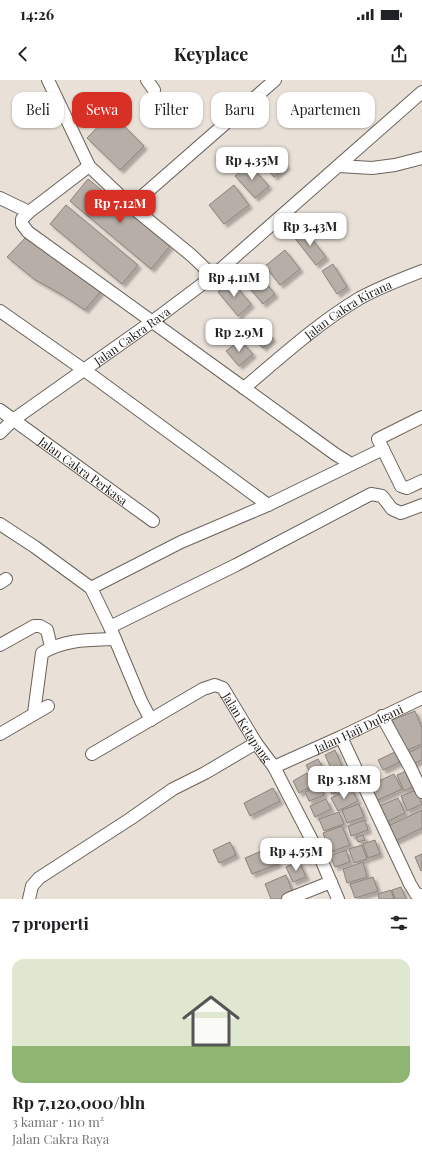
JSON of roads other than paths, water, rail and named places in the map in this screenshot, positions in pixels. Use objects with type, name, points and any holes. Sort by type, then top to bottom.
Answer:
[{"type":"street","points":[[48,80],[89,166],[131,206],[191,255],[213,276]]},
{"type":"street","points":[[131,206],[275,80]]},
{"type":"street","name":"Jalan Cakra Raya","points":[[0,433],[13,420],[83,369],[153,321],[213,276],[422,92]]},
{"type":"street","points":[[339,166],[372,168],[394,165],[422,158]]},
{"type":"street","points":[[89,166],[29,212],[22,222],[23,227],[335,454],[351,464]]},
{"type":"street","points":[[0,198],[29,212]]},
{"type":"street","name":"Jalan Cakra Kirana","points":[[244,388],[334,315],[361,298],[422,271]]},
{"type":"street","points":[[0,311],[83,369],[268,504]]},
{"type":"street","name":"Jalan Cakra Perkasa","points":[[0,410],[153,521]]},
{"type":"street","points":[[422,417],[378,439],[401,486],[407,488],[422,481]]},
{"type":"street","points":[[91,588],[181,542],[268,504],[383,449]]},
{"type":"street","points":[[110,627],[236,565],[371,494],[382,496],[392,509],[401,513],[422,506]]},
{"type":"street","points":[[0,524],[91,588],[110,627],[140,701],[151,720]]},
{"type":"street","points":[[0,645],[34,626],[40,626],[47,630],[52,647]]},
{"type":"street","points":[[34,714],[42,653],[52,647],[82,640],[115,640]]},
{"type":"street","name":"Jalan Ketapang","points":[[92,754],[208,686],[219,686],[227,694],[256,743],[274,767],[318,852],[338,899]]},
{"type":"street","name":"Jalan Haji Dulgani","points":[[274,767],[422,698]]},
{"type":"street","points":[[0,734],[48,706]]},
{"type":"street","points":[[382,716],[422,792]]},
{"type":"street","points":[[341,737],[410,884],[416,894],[422,895]]},
{"type":"street","points":[[29,899],[32,886],[39,878],[130,820],[173,790],[256,743]]},
{"type":"street","points":[[288,899],[331,882]]}]
